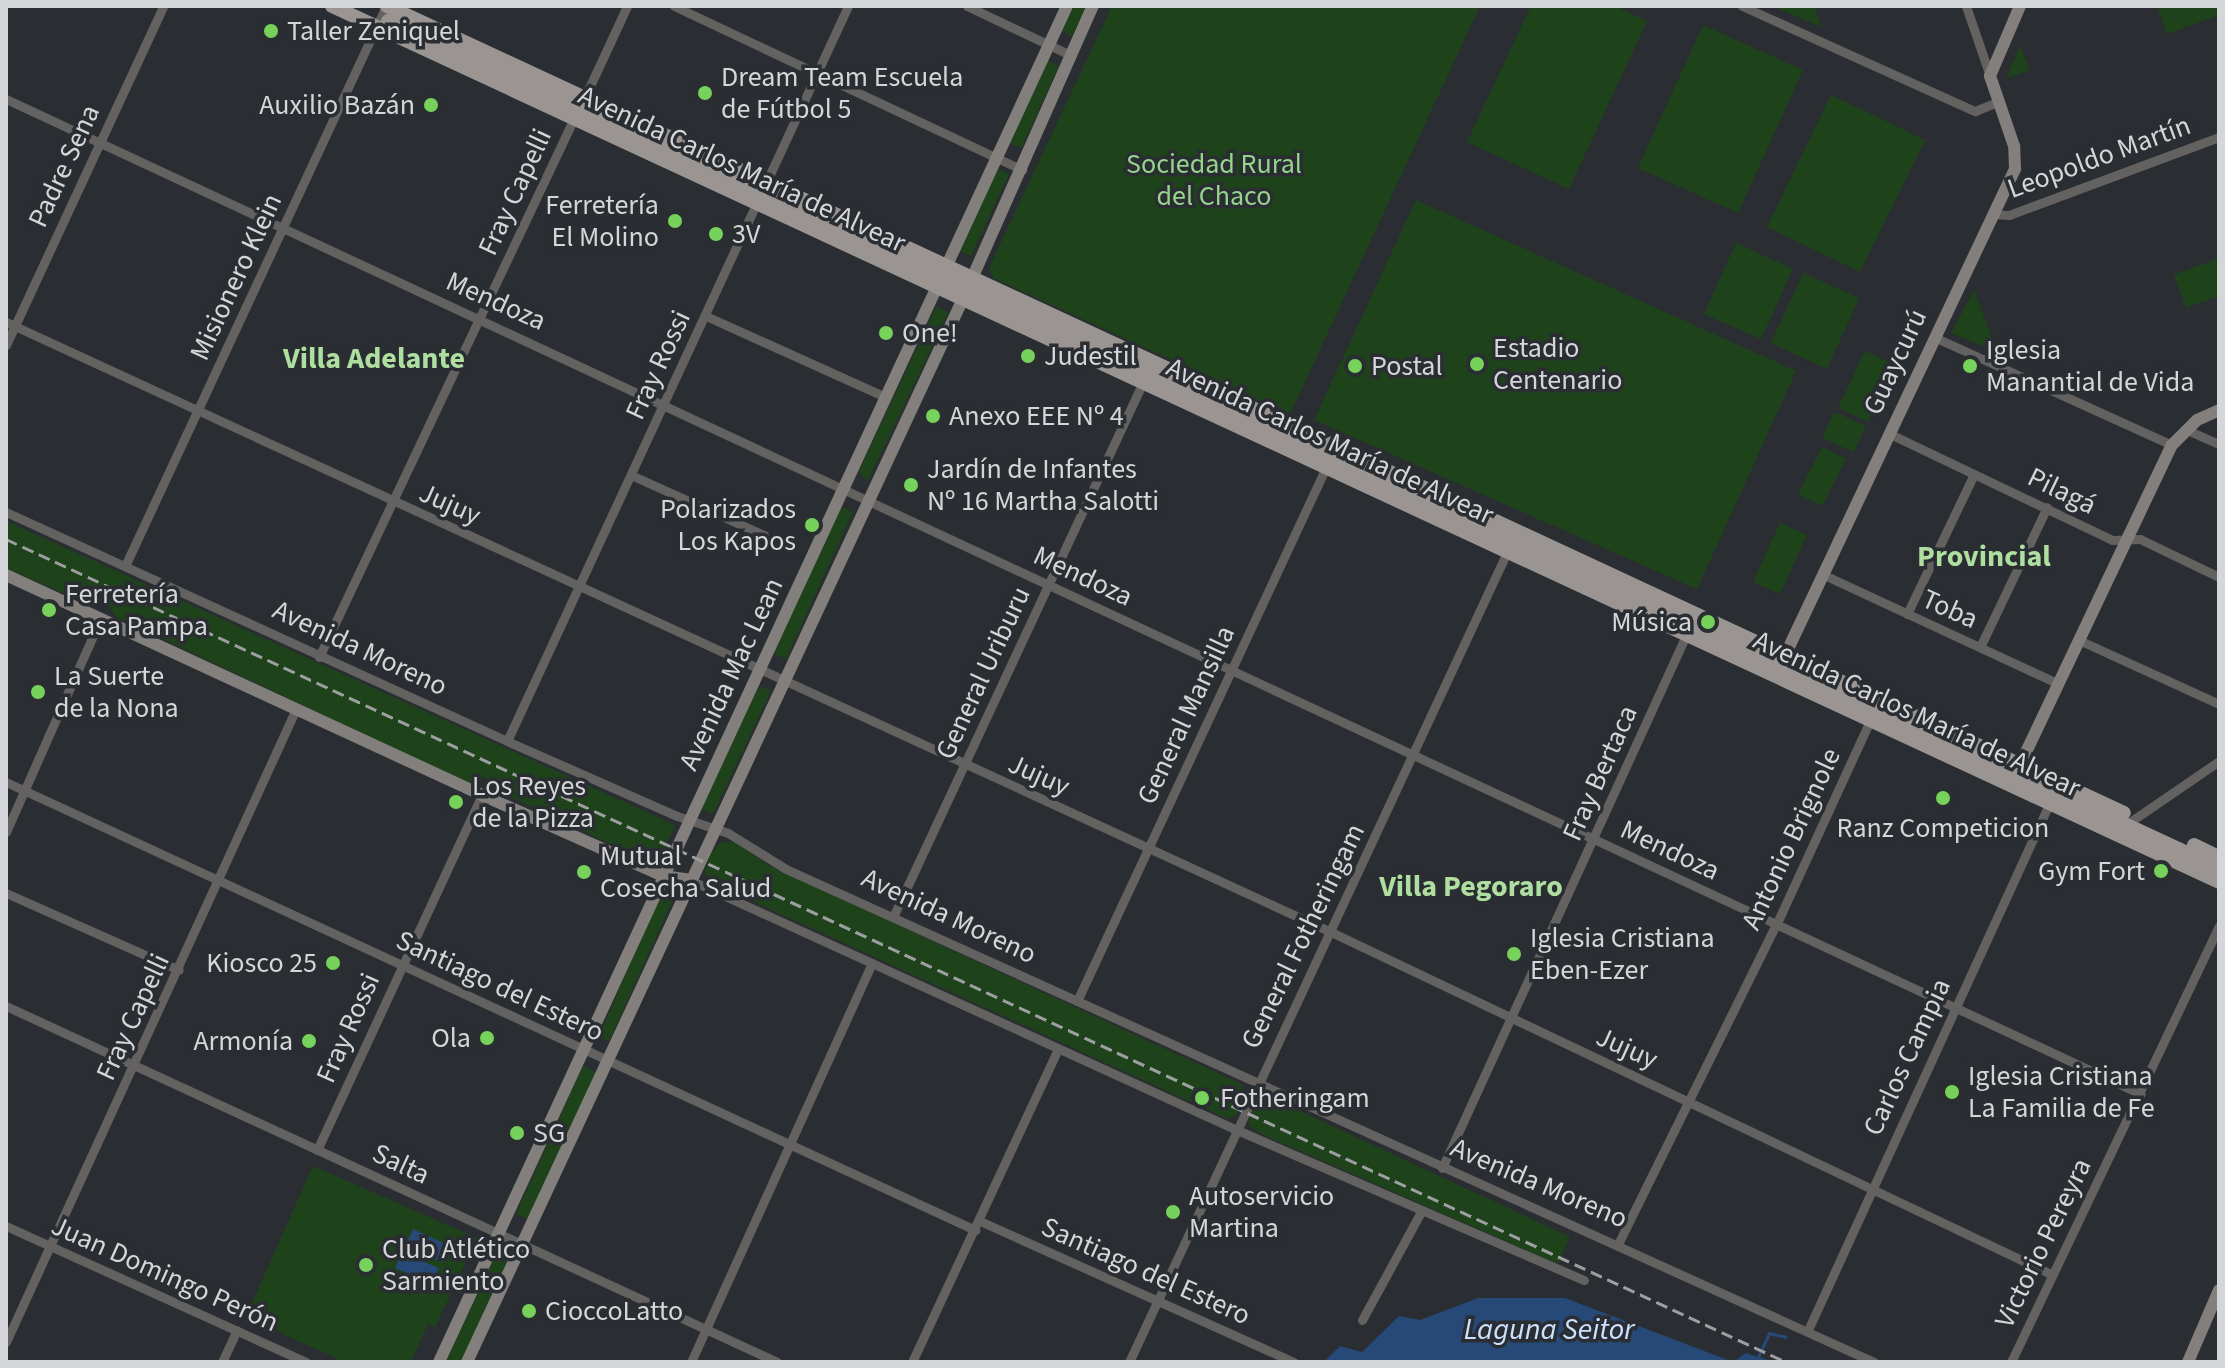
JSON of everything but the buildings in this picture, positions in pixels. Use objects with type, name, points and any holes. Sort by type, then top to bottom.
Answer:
[{"type":"main road","name":"Avenida Carlos María de Alvear","points":[[332,6],[382,14]]},
{"type":"main road","name":"Avenida Carlos María de Alvear","points":[[355,6],[382,14],[761,194],[1691,624],[1784,659],[2015,774],[2049,804],[2219,882]]},
{"type":"main road","name":"Avenida Mac Lean","points":[[439,1362],[1067,6]]},
{"type":"main road","name":"Avenida Mac Lean","points":[[467,1362],[1022,170],[1093,6]]},
{"type":"main road","points":[[1990,76],[2020,6]]},
{"type":"main road","name":"Guaycurú","points":[[1784,659],[1993,214],[2016,158],[1990,76]]},
{"type":"main road","name":"Avenida Carlos María de Alvear","points":[[1148,373],[1691,624],[1873,716],[2219,857]]},
{"type":"main road","points":[[2015,774],[2172,445],[2187,430],[2219,410]]},
{"type":"main road","points":[[6,575],[663,876],[690,880]]},
{"type":"main road","name":"Avenida Carlos María de Alvear","points":[[1784,659],[1873,716]]},
{"type":"main road","name":"Avenida Carlos María de Alvear","points":[[2131,821],[2219,868]]},
{"type":"main road","points":[[2188,1362],[2219,1290]]},
{"type":"street","name":"Padre Sena","points":[[6,345],[10,324],[163,6]]},
{"type":"street","name":"Fray Capelli","points":[[319,657],[395,503],[627,6]]},
{"type":"street","points":[[674,6],[1022,170]]},
{"type":"street","name":"Fray Rossi","points":[[507,741],[848,6]]},
{"type":"street","points":[[967,6],[1070,55]]},
{"type":"street","points":[[1742,6],[1975,111],[1997,102]]},
{"type":"street","points":[[1966,6],[1990,76]]},
{"type":"street","name":"Misionero Klein","points":[[125,566],[382,14]]},
{"type":"street","name":"Mendoza","points":[[6,99],[101,140],[281,229],[664,403],[2141,1094]]},
{"type":"street","name":"Leopoldo Martín","points":[[1993,214],[2009,215],[2219,137]]},
{"type":"street","points":[[706,316],[885,397]]},
{"type":"street","name":"Jujuy","points":[[10,324],[784,683],[1331,932],[2051,1274]]},
{"type":"street","points":[[1934,337],[2172,445]]},
{"type":"street","name":"General Uriburu","points":[[893,917],[1148,373]]},
{"type":"street","points":[[2187,430],[2219,444]]},
{"type":"street","name":"Pilagá","points":[[1888,433],[2112,540],[2140,539],[2219,577]]},
{"type":"street","name":"General Mansilla","points":[[1077,1001],[1331,458]]},
{"type":"street","points":[[1907,614],[1974,474]]},
{"type":"street","points":[[631,475],[764,535]]},
{"type":"street","points":[[1980,647],[2047,507]]},
{"type":"street","name":"Avenida Moreno","points":[[6,512],[507,741],[716,827],[786,869],[1874,1362]]},
{"type":"street","name":"General Fotheringam","points":[[1129,1362],[1512,540]]},
{"type":"street","name":"Toba","points":[[1822,574],[2059,684]]},
{"type":"street","points":[[6,832],[101,618]]},
{"type":"street","name":"Fray Bertaca","points":[[1442,1168],[1691,624]]},
{"type":"street","points":[[2081,641],[2219,704]]},
{"type":"street","name":"Fray Capelli","points":[[6,1342],[296,709]]},
{"type":"street","name":"Antonio Brignole","points":[[1618,1244],[1776,925],[1873,716]]},
{"type":"street","points":[[2131,821],[2219,761]]},
{"type":"street","name":"Santiago del Estero","points":[[6,782],[790,1143],[1294,1362]]},
{"type":"street","name":"Fray Rossi","points":[[317,1150],[482,795]]},
{"type":"street","name":"Carlos Campia","points":[[1808,1330],[2049,804]]},
{"type":"street","points":[[690,880],[1237,1130],[1584,1280]]},
{"type":"street","points":[[6,893],[179,970]]},
{"type":"street","name":"Victorio Pereyra","points":[[2011,1362],[2219,926]]},
{"type":"street","points":[[691,1362],[872,963]]},
{"type":"street","name":"Salta","points":[[6,1006],[777,1362]]},
{"type":"street","points":[[912,1362],[1058,1049]]},
{"type":"street","points":[[1362,1320],[1421,1212]]},
{"type":"street","name":"Juan Domingo Perón","points":[[6,1226],[306,1362]]},
{"type":"street","points":[[222,1362],[237,1330]]},
{"type":"green space","points":[[1074,6],[1087,6],[1072,36],[1062,31]]},
{"type":"green space","name":"Sociedad Rural del Chaco","points":[[1112,6],[1480,6],[1290,414],[993,278],[989,268]]},
{"type":"green space","points":[[1531,6],[1614,6],[1647,21],[1569,189],[1467,142]]},
{"type":"green space","points":[[1772,6],[1814,6],[1822,27]]},
{"type":"green space","points":[[2157,6],[2217,6],[2219,15],[2167,34]]},
{"type":"green space","points":[[1703,25],[1803,70],[1738,213],[1638,168]]},
{"type":"green space","points":[[2020,46],[2030,70],[2006,79]]},
{"type":"green space","points":[[1048,61],[1059,66],[1021,148],[1010,143]]},
{"type":"green space","points":[[1831,95],[1925,140],[1860,272],[1767,227]]},
{"type":"green space","points":[[998,169],[1009,174],[971,256],[960,251]]},
{"type":"green space","points":[[1416,200],[1796,371],[1697,589],[1314,420]]},
{"type":"green space","points":[[1736,243],[1793,269],[1761,339],[1704,314]]},
{"type":"green space","points":[[2219,258],[2219,296],[2186,308],[2174,275]]},
{"type":"green space","points":[[1803,273],[1859,298],[1827,369],[1771,343]]},
{"type":"green space","points":[[1974,290],[1997,352],[1951,333]]},
{"type":"green space","points":[[936,307],[949,312],[867,482],[859,471]]},
{"type":"green space","points":[[1865,351],[1895,365],[1868,422],[1838,408]]},
{"type":"green space","points":[[1834,412],[1866,426],[1854,452],[1822,438]]},
{"type":"green space","points":[[1822,447],[1846,459],[1822,506],[1798,494]]},
{"type":"green space","points":[[840,506],[853,512],[786,659],[773,653]]},
{"type":"green space","points":[[6,521],[675,825],[660,859],[649,862],[495,790],[493,781],[483,777],[471,785],[115,616],[105,600],[89,604],[6,568]]},
{"type":"green space","points":[[1780,523],[1807,535],[1780,594],[1753,582]]},
{"type":"green space","points":[[759,686],[771,691],[713,814],[701,809]]},
{"type":"green space","points":[[733,841],[770,866],[1241,1084],[1245,1097],[1238,1113],[1228,1119],[711,882],[705,872],[710,854],[720,843]]},
{"type":"green space","points":[[663,888],[676,893],[609,1041],[599,1036]]},
{"type":"green space","points":[[583,1066],[596,1072],[528,1219],[516,1214]]},
{"type":"green space","points":[[1272,1098],[1570,1237],[1558,1264],[1259,1133],[1248,1124],[1257,1101]]},
{"type":"green space","name":"Club Atlético Sarmiento","points":[[313,1166],[477,1238],[435,1327],[428,1324],[411,1362],[345,1362],[285,1335],[249,1310]]},
{"type":"green space","points":[[496,1252],[509,1258],[461,1362],[446,1362]]},
{"type":"water","points":[[413,1229],[450,1246],[443,1263],[405,1246]]},
{"type":"water","points":[[402,1253],[439,1268],[432,1283],[395,1268]]},
{"type":"water","name":"Laguna Seitor","points":[[1478,1298],[1565,1298],[1733,1362],[1324,1362],[1340,1346],[1362,1352],[1399,1316],[1420,1320]]},
{"type":"water","points":[[1746,1353],[1774,1362],[1733,1362]]},
{"type":"waterway","points":[[1758,1357],[1769,1333],[1786,1337]]},
{"type":"railway","points":[[6,539],[1786,1362]]},
{"type":"place","name":"Taller Zeniquel","points":[[271,31]]},
{"type":"place","name":"Dream Team Escuela de Fútbol 5","points":[[705,93]]},
{"type":"place","name":"Auxilio Bazán","points":[[431,105]]},
{"type":"place","name":"Ferretería El Molino","points":[[675,221]]},
{"type":"place","name":"3V","points":[[716,234]]},
{"type":"place","name":"One!","points":[[886,333]]},
{"type":"place","name":"Judestil","points":[[1028,356]]},
{"type":"place","name":"Estadio Centenario","points":[[1477,364]]},
{"type":"place","name":"Postal","points":[[1355,366]]},
{"type":"place","name":"Iglesia Manantial de Vida","points":[[1970,366]]},
{"type":"place","name":"Anexo EEE Nº 4","points":[[933,416]]},
{"type":"place","name":"Jardín de Infantes Nº 16 Martha Salotti","points":[[911,485]]},
{"type":"place","name":"Polarizados Los Kapos","points":[[812,525]]},
{"type":"place","name":"Ferretería Casa Pampa","points":[[49,610]]},
{"type":"place","name":"Música","points":[[1708,622]]},
{"type":"place","name":"La Suerte de la Nona","points":[[38,692]]},
{"type":"place","name":"Ranz Competicion","points":[[1943,798]]},
{"type":"place","name":"Los Reyes de la Pizza","points":[[456,802]]},
{"type":"place","name":"Gym Fort","points":[[2161,871]]},
{"type":"place","name":"Mutual Cosecha Salud","points":[[584,872]]},
{"type":"place","name":"Iglesia Cristiana Eben-Ezer","points":[[1514,954]]},
{"type":"place","name":"Kiosco 25","points":[[333,963]]},
{"type":"place","name":"Ola","points":[[487,1038]]},
{"type":"place","name":"Armonía","points":[[309,1041]]},
{"type":"place","name":"Iglesia Cristiana La Familia de Fe","points":[[1952,1092]]},
{"type":"place","name":"Fotheringam","points":[[1202,1098]]},
{"type":"place","name":"SG","points":[[517,1133]]},
{"type":"place","name":"Autoservicio Martina","points":[[1173,1212]]},
{"type":"place","name":"Club Atlético Sarmiento","points":[[366,1265]]},
{"type":"place","name":"CioccoLatto","points":[[529,1311]]},
{"type":"district","name":"Villa Adelante","points":[[374,359]]},
{"type":"district","name":"Provincial","points":[[1984,557]]},
{"type":"district","name":"Villa Pegoraro","points":[[1471,887]]}]
